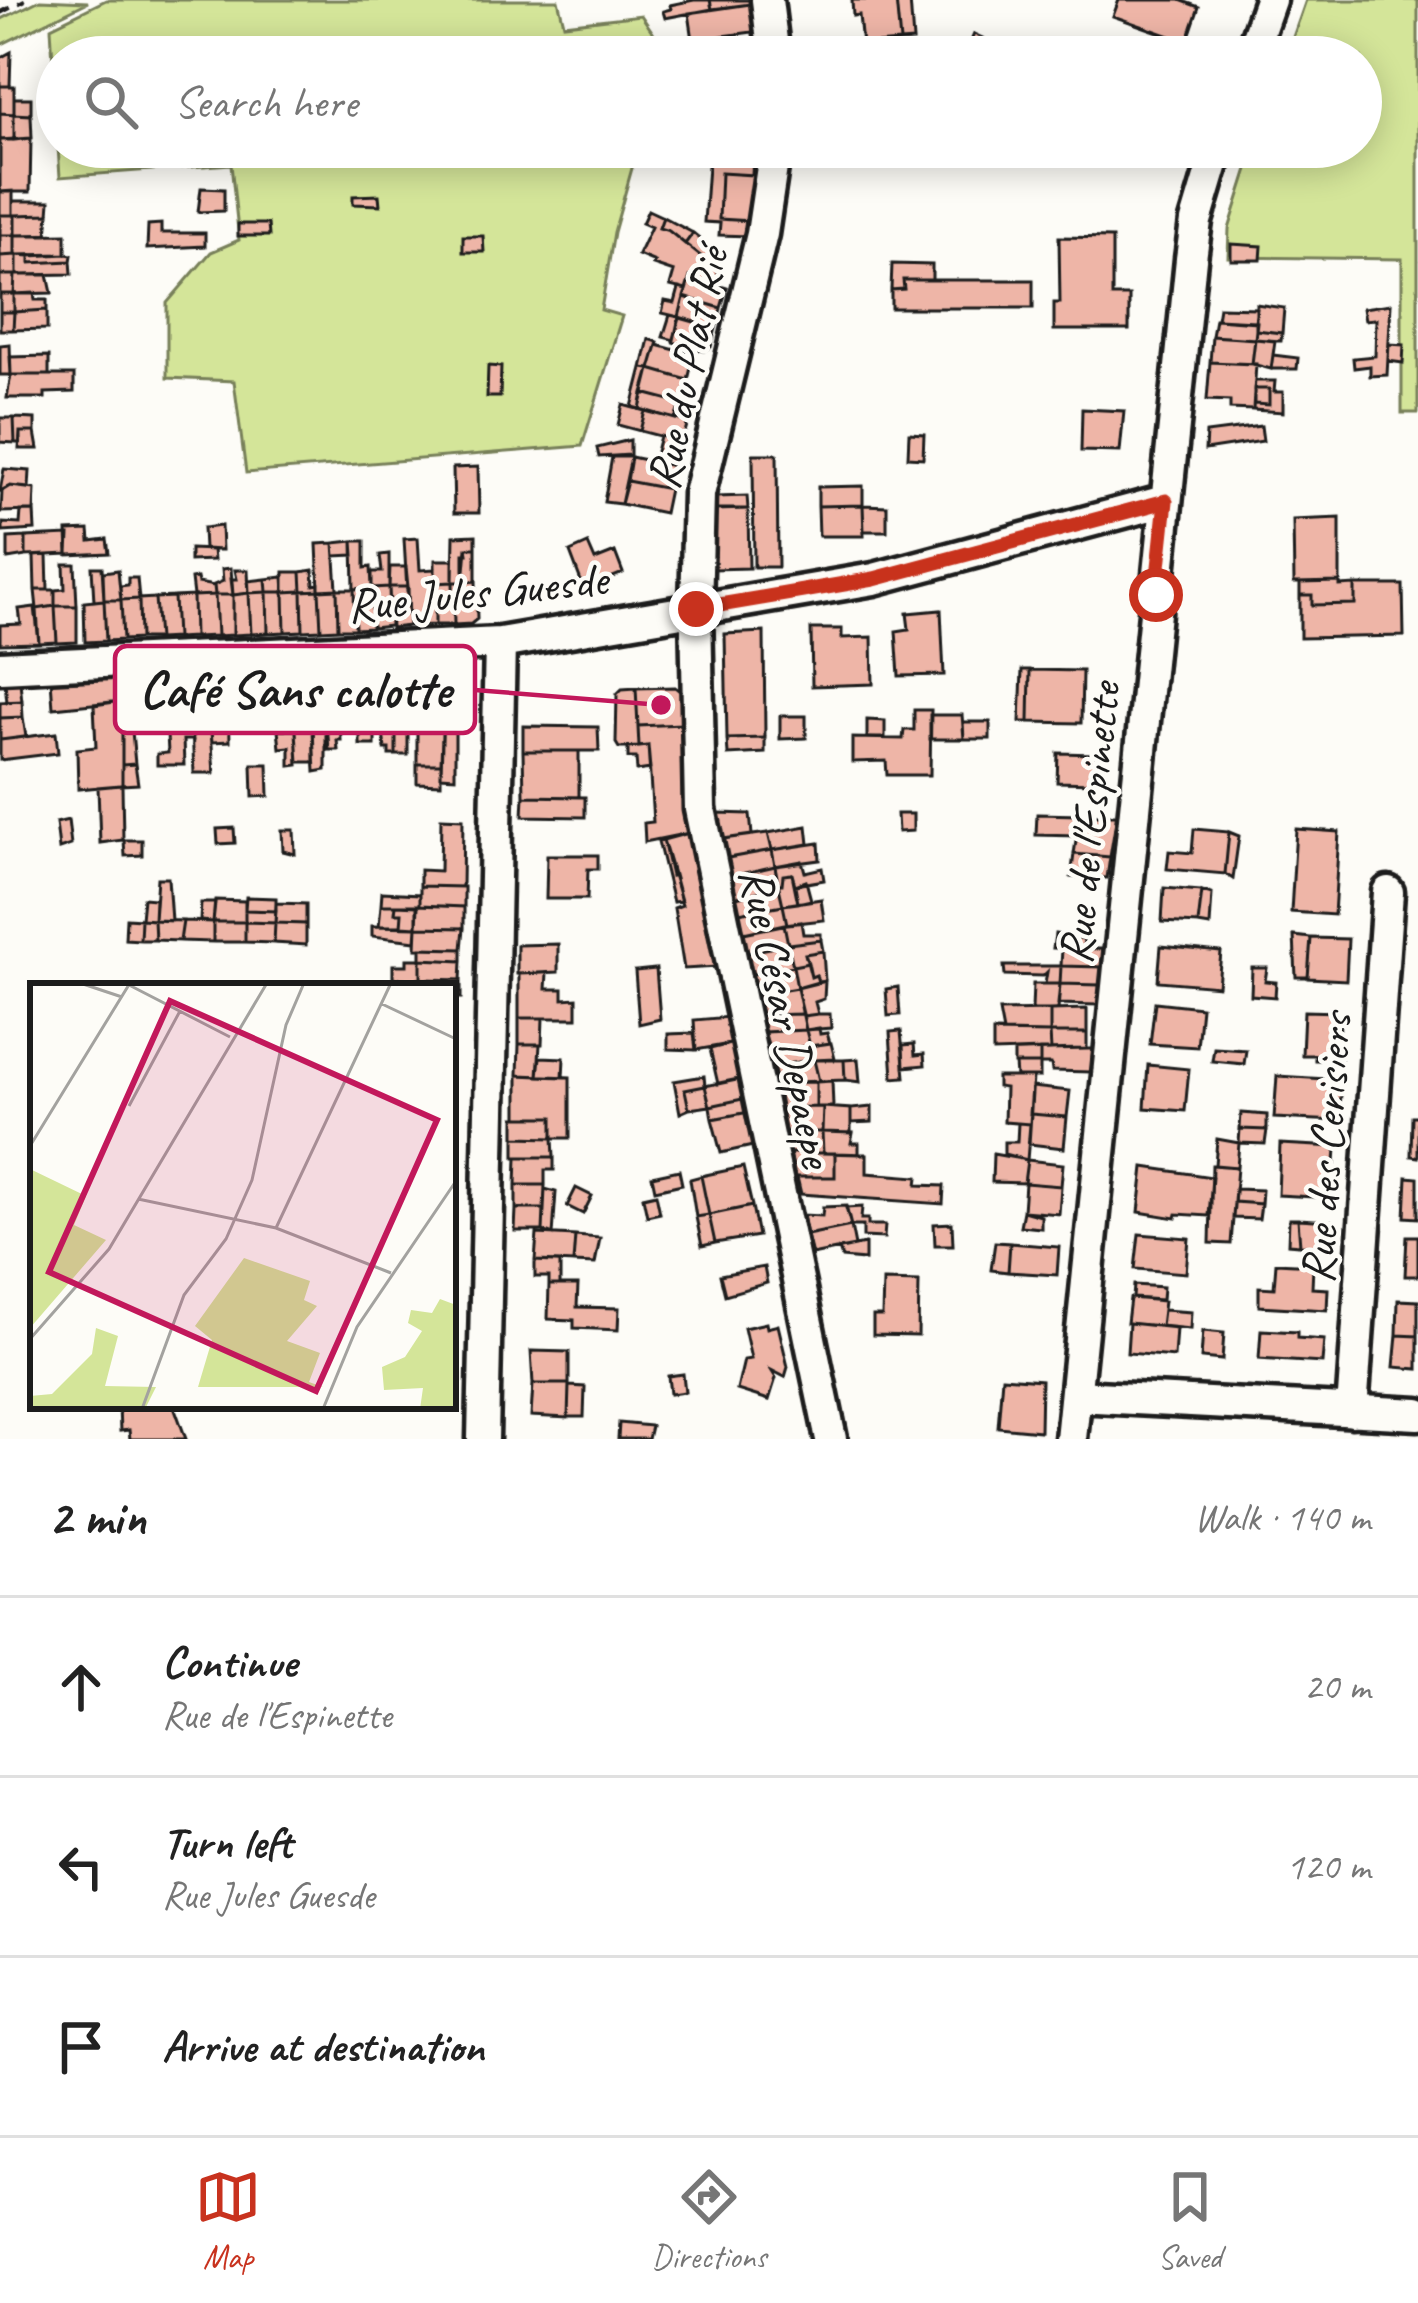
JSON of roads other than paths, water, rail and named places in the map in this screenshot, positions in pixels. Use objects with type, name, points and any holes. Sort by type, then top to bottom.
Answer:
[{"type":"street","points":[[767,0],[771,36]]},
{"type":"street","points":[[1257,36],[1270,0]]},
{"type":"street","name":"Rue du Plat Rié","points":[[696,609],[699,494],[762,233],[772,168]]},
{"type":"street","name":"Rue de l'Espinette","points":[[1071,1439],[1196,221],[1212,168]]},
{"type":"street","name":"Rue Jules Guesde","points":[[0,667],[500,643],[874,579],[1166,501]]},
{"type":"street","name":"Rue César Depaepe","points":[[696,609],[700,809],[707,854],[831,1439]]},
{"type":"street","points":[[483,1439],[500,643]]},
{"type":"street","name":"Rue des Cerisiers","points":[[1352,1411],[1388,892]]},
{"type":"street","points":[[1077,1396],[1418,1414]]},
{"type":"place","name":"Café Sans calotte","points":[[661,705]]}]
